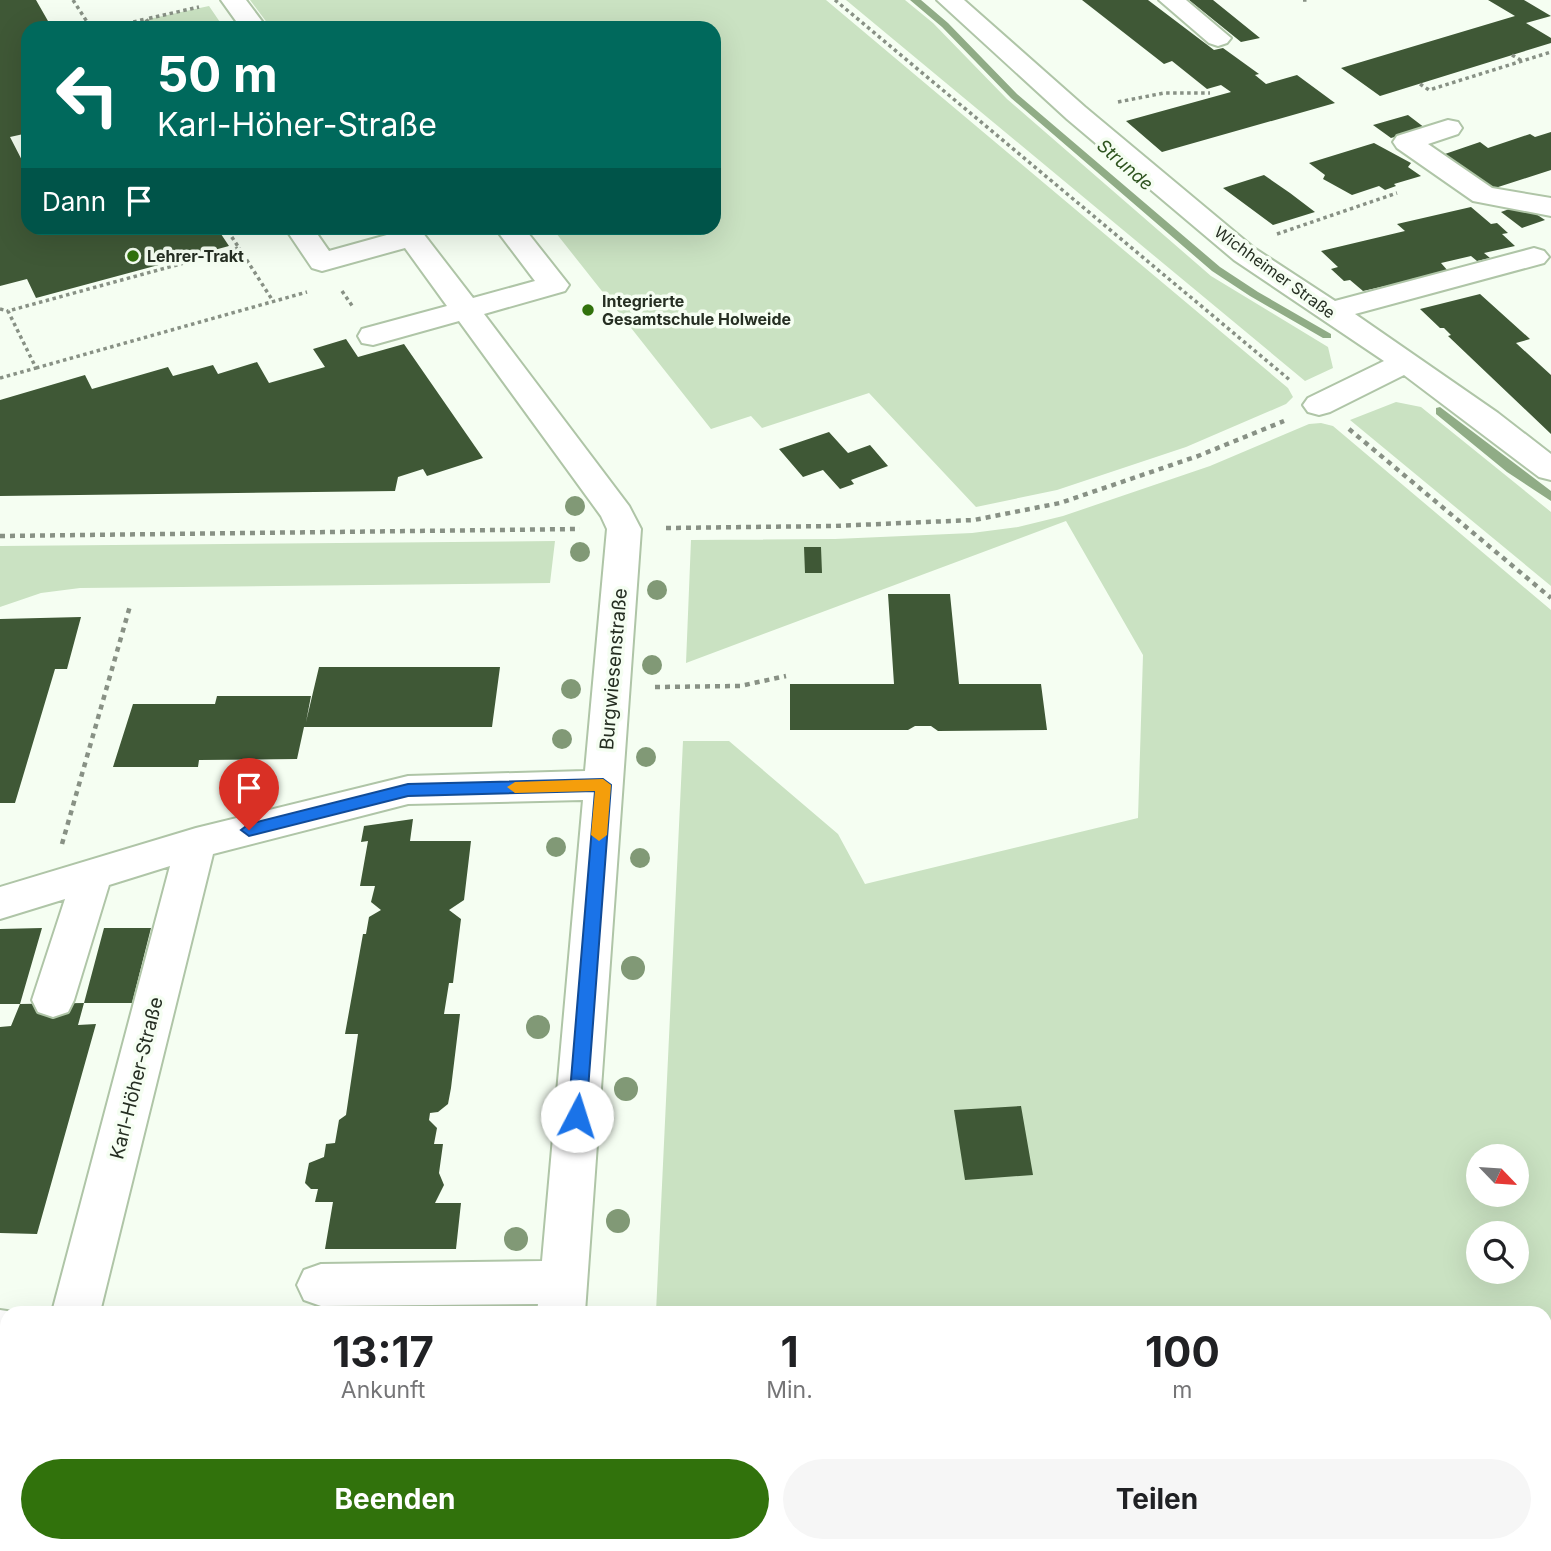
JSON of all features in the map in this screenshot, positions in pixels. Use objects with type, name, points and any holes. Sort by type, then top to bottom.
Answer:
[{"type":"street","points":[[233,0],[249,21]]},
{"type":"street","name":"Wichheimer Straße","points":[[949,0],[1076,113],[1236,247],[1406,362],[1551,470]]},
{"type":"street","points":[[1171,0],[1218,38]]},
{"type":"street","points":[[1448,128],[1407,142],[1483,195],[1551,207]]},
{"type":"street","points":[[304,235],[322,262],[400,235]]},
{"type":"street","points":[[411,235],[617,514],[624,529]]},
{"type":"street","points":[[373,336],[554,285],[515,235]]},
{"type":"street","points":[[1332,313],[1355,303],[1534,257]]},
{"type":"street","points":[[1319,405],[1406,362]]},
{"type":"street","name":"Burgwiesenstraße","points":[[563,1297],[624,529]]},
{"type":"street","points":[[0,903],[196,843],[408,790],[603,785]]},
{"type":"street","name":"Karl-Höher-Straße","points":[[78,1306],[196,843]]},
{"type":"street","points":[[53,1000],[92,876]]},
{"type":"street","points":[[321,1285],[563,1297]]},
{"type":"path","points":[[73,0],[86,21]]},
{"type":"path","points":[[835,0],[1551,598]]},
{"type":"path","points":[[137,21],[204,5]]},
{"type":"path","points":[[1420,83],[1429,90],[1551,52]]},
{"type":"path","points":[[1512,55],[1522,61]]},
{"type":"path","points":[[1076,113],[1154,92],[1182,90],[1210,93]]},
{"type":"path","points":[[1236,247],[1397,193]]},
{"type":"path","points":[[231,235],[273,301]]},
{"type":"path","points":[[0,309],[8,311],[239,248]]},
{"type":"path","points":[[337,283],[373,336]]},
{"type":"path","points":[[0,378],[311,290]]},
{"type":"path","points":[[8,311],[36,368]]},
{"type":"path","points":[[0,537],[833,526],[974,520],[1072,499],[1198,456],[1319,405]]},
{"type":"path","points":[[49,889],[130,606]]},
{"type":"path","points":[[611,687],[740,686],[786,676]]},
{"type":"green space","points":[[250,0],[826,0],[1288,388],[1293,397],[1286,404],[1186,447],[1057,490],[976,507],[869,393],[762,428],[751,416],[711,429],[558,235],[721,235],[721,21],[266,21]]},
{"type":"green space","points":[[846,0],[905,0],[933,23],[1007,99],[1211,276],[1328,347],[1333,368],[1305,381]]},
{"type":"green space","points":[[209,6],[219,21],[145,21]]},
{"type":"green space","points":[[1396,402],[1421,407],[1551,512],[1551,586],[1350,420]]},
{"type":"green space","points":[[1321,423],[1333,426],[1551,610],[1551,1306],[656,1306],[683,741],[729,741],[838,834],[865,884],[1138,818],[1143,655],[1066,521],[686,663],[691,540],[835,539],[972,533],[1018,527],[1063,516],[1210,466],[1309,424]]},
{"type":"green space","points":[[555,541],[550,583],[80,588],[41,593],[0,607],[0,546]]},
{"type":"building","points":[[0,0],[36,0],[48,21],[21,21],[21,135],[10,137],[21,158],[21,235],[222,235],[229,246],[36,298],[27,279],[0,286]]},
{"type":"building","points":[[1082,0],[1148,0],[1214,50],[1223,48],[1259,74],[1255,75],[1266,84],[1297,75],[1335,103],[1162,152],[1126,121],[1231,92],[1221,85],[1207,89],[1172,61],[1164,64]]},
{"type":"building","points":[[1189,0],[1213,0],[1260,38],[1241,42]]},
{"type":"building","points":[[1488,0],[1524,0],[1551,16],[1526,23],[1551,38],[1551,43],[1380,96],[1341,68],[1515,16]]},
{"type":"building","points":[[1408,115],[1425,128],[1391,138],[1373,125]]},
{"type":"building","points":[[1551,132],[1551,170],[1492,189],[1442,155],[1480,142],[1488,148],[1530,134],[1535,137]]},
{"type":"building","points":[[1374,143],[1411,163],[1408,167],[1421,176],[1394,184],[1396,186],[1385,190],[1379,186],[1352,195],[1323,179],[1325,175],[1309,163]]},
{"type":"building","points":[[1264,175],[1315,212],[1273,225],[1223,188]]},
{"type":"building","points":[[1523,204],[1545,220],[1522,228],[1501,212]]},
{"type":"building","points":[[1471,207],[1491,224],[1497,223],[1508,233],[1502,234],[1515,246],[1484,253],[1490,258],[1477,261],[1471,256],[1441,263],[1448,271],[1412,279],[1416,283],[1403,286],[1399,283],[1363,291],[1350,280],[1344,281],[1331,269],[1338,267],[1321,251],[1405,231],[1397,224]]},
{"type":"building","points":[[1480,294],[1530,339],[1516,343],[1551,375],[1551,434],[1448,336],[1451,335],[1444,328],[1440,328],[1420,309]]},
{"type":"building","points":[[346,339],[358,357],[404,344],[483,458],[427,476],[423,469],[398,477],[395,491],[0,496],[0,400],[85,375],[92,389],[168,367],[173,376],[213,365],[218,374],[257,362],[269,383],[325,367],[313,349]]},
{"type":"building","points":[[829,432],[848,453],[870,445],[888,466],[851,480],[854,484],[840,489],[823,470],[803,477],[779,449]]},
{"type":"building","points":[[804,547],[821,547],[822,573],[805,573]]},
{"type":"building","points":[[888,594],[950,594],[959,684],[1041,684],[1047,730],[938,731],[931,726],[915,726],[908,730],[790,730],[790,684],[894,684]]},
{"type":"building","points":[[81,617],[67,669],[55,669],[15,803],[0,803],[0,619]]},
{"type":"building","points":[[319,667],[500,667],[492,727],[304,727],[297,759],[199,760],[198,767],[113,767],[133,704],[215,704],[217,696],[311,696],[306,722]]},
{"type":"building","points":[[413,819],[410,841],[471,841],[464,900],[449,910],[461,919],[453,983],[449,983],[444,1014],[460,1014],[451,1088],[448,1104],[438,1112],[430,1113],[429,1120],[437,1128],[434,1144],[443,1144],[439,1173],[444,1185],[435,1203],[461,1203],[456,1249],[325,1249],[333,1202],[315,1202],[318,1189],[311,1189],[305,1183],[309,1163],[324,1157],[326,1144],[335,1143],[339,1120],[346,1115],[358,1034],[345,1034],[363,934],[366,934],[369,917],[381,910],[371,902],[375,886],[360,886],[368,841],[361,842],[364,826]]},
{"type":"building","points":[[42,928],[20,1004],[0,1004],[0,929]]},
{"type":"building","points":[[104,928],[151,928],[132,1003],[84,1003]]},
{"type":"building","points":[[84,1003],[78,1025],[96,1024],[37,1234],[0,1233],[0,1027],[11,1026],[20,1004]]},
{"type":"building","points":[[1021,1106],[1033,1175],[965,1180],[954,1110]]},
{"type":"waterway","name":"Strunde","points":[[915,0],[945,25],[1014,96],[1216,269],[1327,336]]},
{"type":"waterway","name":"Strunde","points":[[1440,411],[1511,469],[1551,497]]},
{"type":"slow traffic","points":[[515,787],[603,785],[599,835]]},
{"type":"place","name":"Lehrer-Trakt","points":[[133,256]]},
{"type":"place","name":"Integrierte Gesamtschule Holweide","points":[[588,310]]},
{"type":"route","points":[[249,830],[408,790],[603,785],[577,1116]]}]
